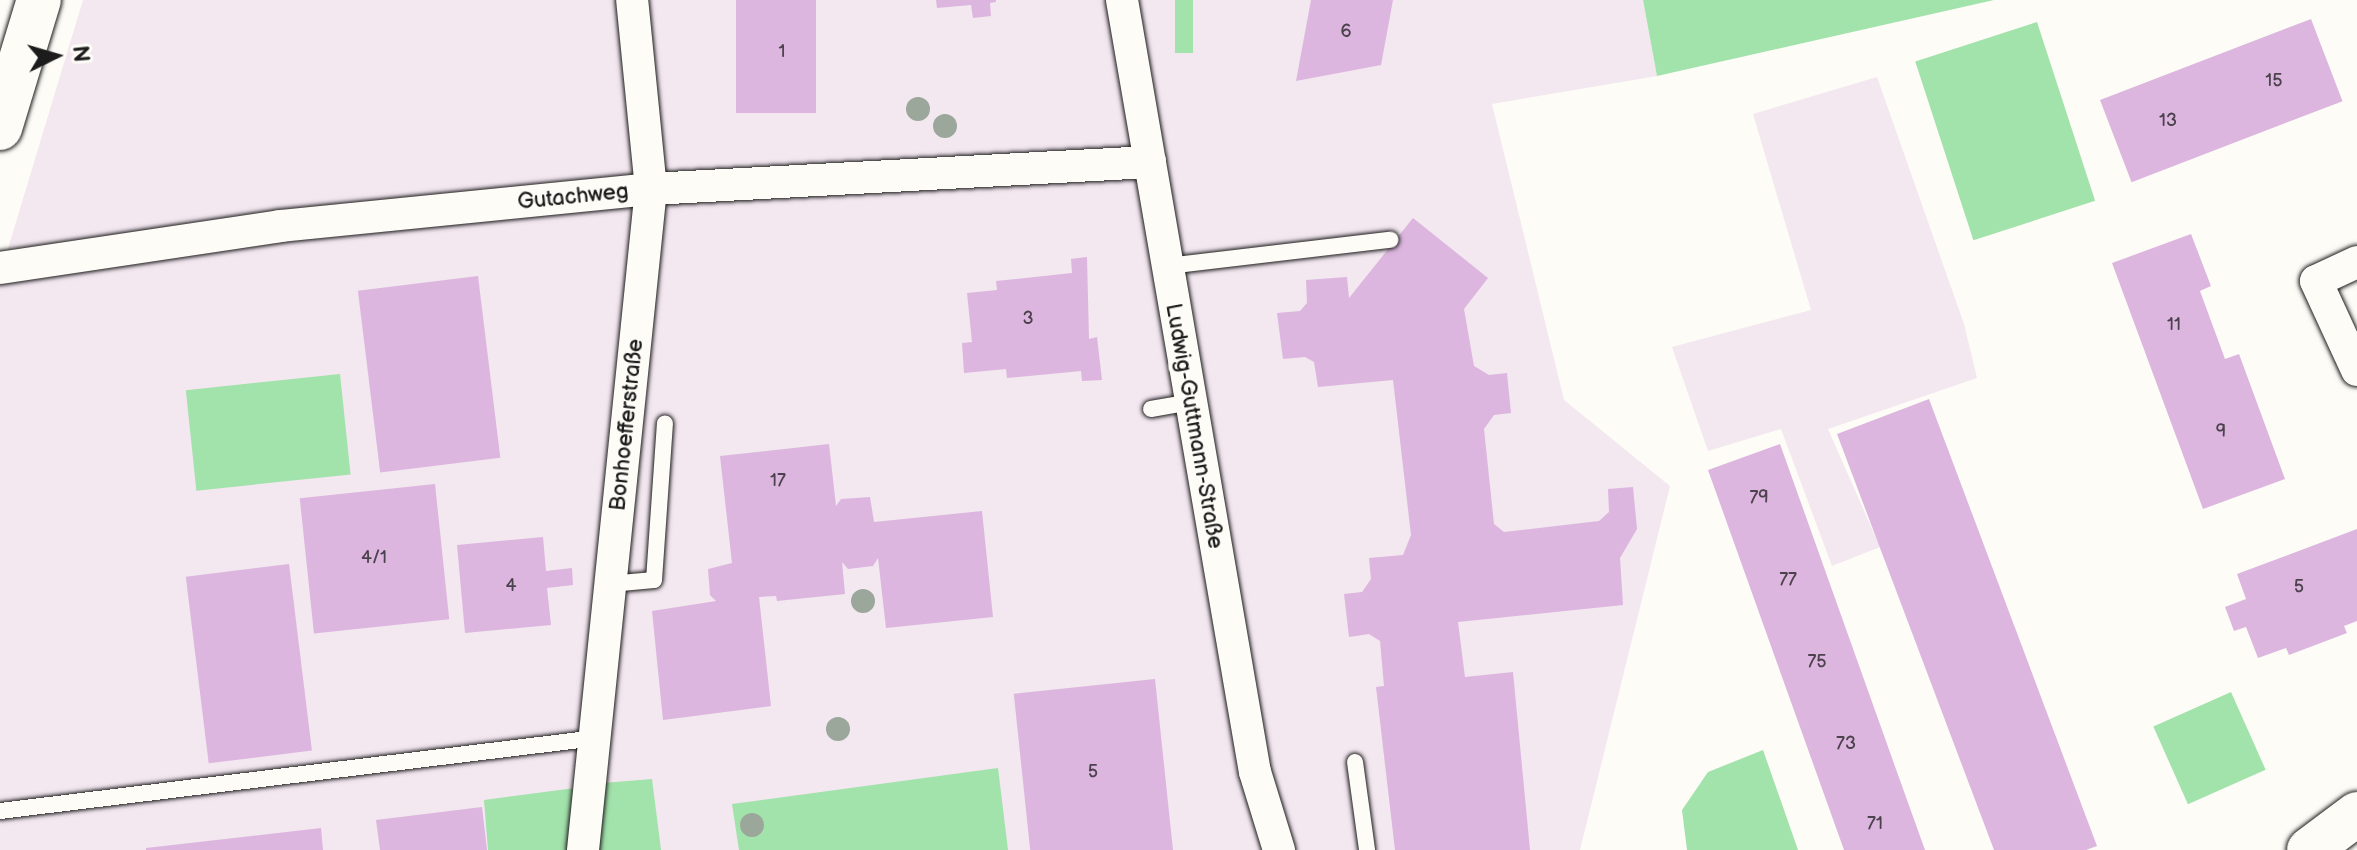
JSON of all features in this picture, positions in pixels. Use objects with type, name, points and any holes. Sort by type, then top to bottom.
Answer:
[{"type":"main road","points":[[0,128],[39,0]]},
{"type":"main road","points":[[2309,850],[2357,814]]},
{"type":"street","name":"Bonhoefferstraße","points":[[583,850],[651,189],[632,0]]},
{"type":"street","name":"Ludwig-Guttmann-Straße","points":[[1122,0],[1255,772],[1279,850]]},
{"type":"street","name":"Gutachweg","points":[[0,268],[280,226],[651,189],[1150,162]]},
{"type":"street","points":[[2357,262],[2316,281],[2357,370]]},
{"type":"lane","points":[[1167,266],[1390,240]]},
{"type":"lane","points":[[1151,409],[1190,402]]},
{"type":"lane","points":[[610,584],[654,580],[665,423]]},
{"type":"lane","points":[[0,811],[596,738]]},
{"type":"lane","points":[[1355,762],[1367,850]]},
{"type":"shaded area","points":[[83,0],[1643,0],[1657,76],[1492,104],[1564,400],[1670,486],[1580,850],[0,850],[0,275]]},
{"type":"shaded area","points":[[1877,77],[1964,324],[1977,378],[1828,429],[1880,547],[1832,566],[1781,429],[1708,451],[1672,347],[1811,310],[1753,114]]},
{"type":"green space","points":[[1175,0],[1193,0],[1193,53],[1175,53]]},
{"type":"green space","points":[[1643,0],[1994,0],[1657,76]]},
{"type":"green space","points":[[2037,22],[2095,201],[1973,240],[1915,62]]},
{"type":"green space","points":[[340,374],[351,474],[196,491],[186,390]]},
{"type":"green space","points":[[2231,692],[2266,770],[2188,804],[2153,727]]},
{"type":"green space","points":[[1763,750],[1798,850],[1687,850],[1682,810],[1708,772]]},
{"type":"green space","points":[[998,768],[1008,850],[739,850],[732,804]]},
{"type":"green space","points":[[652,779],[661,850],[596,850],[603,783]]},
{"type":"green space","points":[[575,788],[569,850],[488,850],[484,800]]},
{"type":"building","points":[[736,0],[816,0],[816,113],[736,113]]},
{"type":"building","points":[[936,0],[996,2],[990,3],[991,16],[973,18],[971,5],[937,8]]},
{"type":"building","points":[[1311,0],[1393,0],[1381,65],[1296,81]]},
{"type":"building","points":[[2311,19],[2343,101],[2132,182],[2100,100]]},
{"type":"building","points":[[1413,218],[1488,278],[1464,309],[1474,366],[1489,375],[1507,373],[1511,413],[1494,415],[1484,429],[1494,524],[1504,532],[1599,521],[1609,512],[1608,489],[1633,487],[1637,529],[1620,558],[1623,605],[1458,622],[1465,677],[1513,672],[1530,850],[1395,850],[1376,687],[1384,686],[1380,641],[1369,634],[1349,637],[1344,594],[1362,592],[1371,579],[1369,558],[1403,555],[1411,535],[1393,380],[1318,387],[1314,362],[1305,357],[1283,359],[1277,313],[1300,311],[1307,303],[1306,280],[1347,277],[1349,298]]},
{"type":"building","points":[[2191,234],[2211,286],[2200,291],[2225,359],[2239,354],[2285,479],[2203,509],[2112,263]]},
{"type":"building","points":[[1087,257],[1089,339],[1097,337],[1102,380],[1082,381],[1081,371],[1007,378],[1006,369],[964,373],[962,343],[972,342],[967,293],[997,290],[996,281],[1072,273],[1071,259]]},
{"type":"building","points":[[478,276],[500,458],[380,472],[358,291]]},
{"type":"building","points":[[1929,399],[2097,846],[2086,850],[1994,850],[1837,434]]},
{"type":"building","points":[[829,444],[836,506],[841,499],[870,497],[874,522],[982,511],[993,617],[886,628],[878,558],[873,566],[848,569],[842,562],[845,594],[777,601],[776,596],[759,597],[771,706],[663,720],[652,611],[716,601],[710,595],[708,569],[732,563],[720,456]]},
{"type":"building","points":[[1780,444],[1925,850],[1844,850],[1708,470]]},
{"type":"building","points":[[435,484],[449,619],[314,633],[300,498]]},
{"type":"building","points":[[2357,529],[2357,621],[2344,626],[2347,633],[2289,655],[2286,648],[2258,658],[2246,627],[2234,631],[2225,607],[2246,599],[2237,574]]},
{"type":"building","points":[[543,537],[546,571],[572,568],[573,585],[547,588],[551,625],[465,633],[457,545]]},
{"type":"building","points":[[289,564],[312,751],[209,763],[186,577]]},
{"type":"building","points":[[1155,679],[1173,850],[1030,850],[1014,694]]},
{"type":"building","points":[[482,807],[487,850],[380,850],[376,820]]},
{"type":"building","points":[[321,828],[323,850],[146,850],[146,848]]}]
